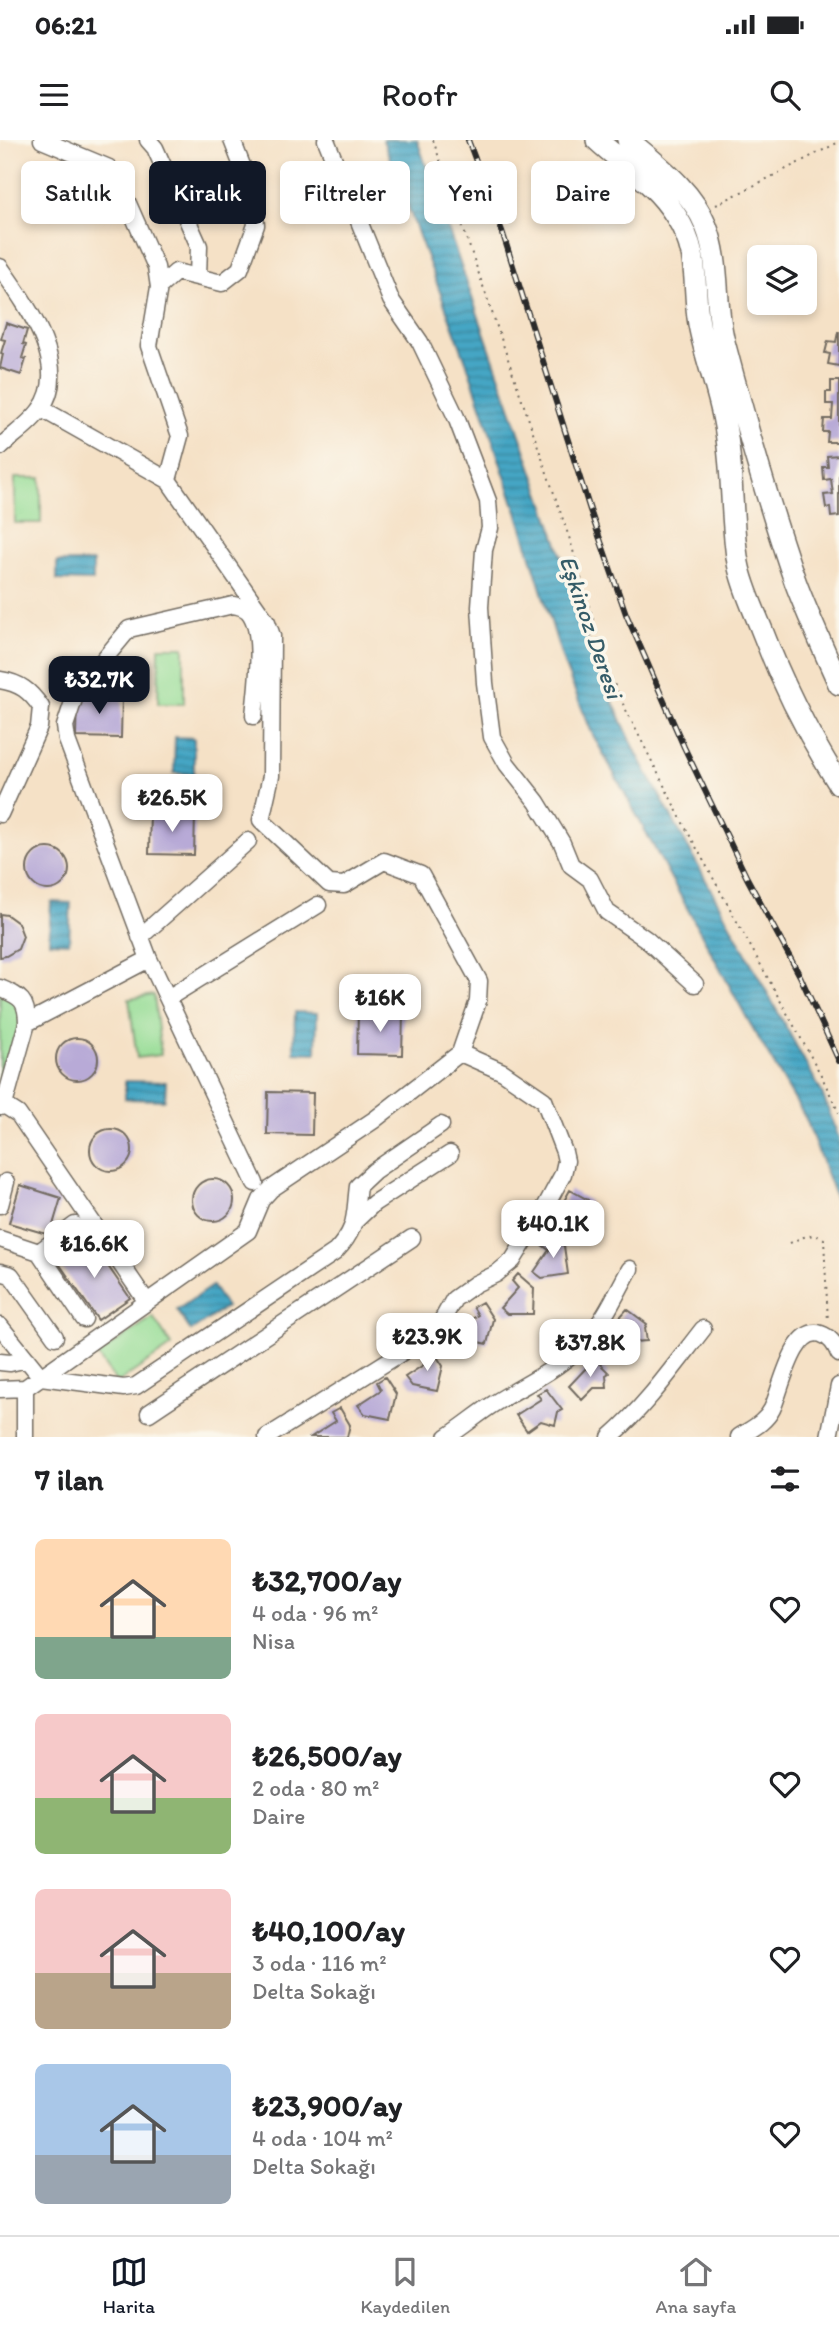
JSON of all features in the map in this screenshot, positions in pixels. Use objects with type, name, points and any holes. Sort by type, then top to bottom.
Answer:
[{"type":"main road","points":[[597,140],[654,186],[678,218],[688,239],[695,267],[699,322],[725,422],[739,566],[785,687],[839,784]]},
{"type":"main road","points":[[628,140],[665,171],[685,194],[701,216],[711,241],[719,289],[722,332],[772,510],[796,585],[839,684]]},
{"type":"street","points":[[41,140],[109,168],[156,267],[159,287],[149,346],[180,436],[168,480]]},
{"type":"street","points":[[148,140],[155,149],[199,246],[198,277]]},
{"type":"street","points":[[159,287],[176,272],[222,283],[240,269],[256,225],[253,194],[232,140]]},
{"type":"street","points":[[326,140],[391,300],[420,342],[456,416],[488,501],[490,528],[484,550],[480,607],[492,737],[507,764],[537,802],[562,843],[571,865],[590,879],[607,912],[646,939],[695,984]]},
{"type":"street","points":[[0,267],[47,345],[51,378],[42,409],[0,447]]},
{"type":"street","points":[[0,1389],[25,1388],[248,1231],[261,1200],[271,1189],[374,1120],[460,1053],[478,1001],[479,982],[421,876],[384,861],[344,885],[329,884],[261,820],[271,776],[272,636],[267,622],[168,480],[42,409]]},
{"type":"street","points":[[254,716],[258,642],[255,625],[250,613],[233,604],[129,629],[76,693],[65,726],[67,740],[140,937],[255,1183]]},
{"type":"street","points":[[0,680],[15,682],[30,692],[41,707],[65,726]]},
{"type":"street","points":[[0,814],[39,727],[41,707]]},
{"type":"street","points":[[140,937],[248,841]]},
{"type":"street","points":[[168,998],[318,905]]},
{"type":"street","points":[[27,1023],[149,958]]},
{"type":"street","points":[[0,988],[20,997],[27,1009],[27,1023],[2,1106],[18,1114],[147,1302]]},
{"type":"street","points":[[267,1437],[436,1331],[454,1299],[475,1284],[496,1274],[513,1260],[563,1174],[566,1161],[564,1152],[544,1100],[503,1072],[460,1053]]},
{"type":"street","points":[[0,1326],[41,1377],[124,1388],[136,1386],[335,1252],[349,1237],[355,1222],[358,1186],[441,1125]]},
{"type":"street","points":[[355,1222],[374,1203],[450,1154]]},
{"type":"street","points":[[0,1205],[6,1182]]},
{"type":"street","points":[[39,1252],[75,1225]]},
{"type":"street","points":[[149,1413],[412,1238]]},
{"type":"street","points":[[0,1239],[39,1252],[84,1319]]},
{"type":"street","points":[[447,1437],[573,1354],[590,1336],[631,1269]]},
{"type":"street","points":[[0,1272],[11,1275],[55,1337]]},
{"type":"street","points":[[254,1307],[271,1331]]},
{"type":"street","points":[[610,1437],[664,1380],[703,1329]]},
{"type":"street","points":[[739,1437],[760,1424],[771,1411],[791,1359],[810,1333],[828,1337],[839,1354]]},
{"type":"street","points":[[0,1362],[27,1359]]},
{"type":"street","points":[[829,1437],[839,1386]]},
{"type":"street","points":[[25,1388],[25,1437]]},
{"type":"path","points":[[433,140],[570,540],[607,668],[677,811],[821,1075],[839,1113]]},
{"type":"path","points":[[701,216],[722,201],[839,142]]},
{"type":"path","points":[[790,1243],[802,1237],[818,1235],[824,1240],[828,1279],[828,1337]]},
{"type":"green space","points":[[15,478],[41,478],[41,523],[15,523]]},
{"type":"green space","points":[[159,647],[184,647],[184,704],[158,704]]},
{"type":"green space","points":[[0,988],[27,1009],[0,1107]]},
{"type":"green space","points":[[154,995],[161,1055],[137,1058],[129,999]]},
{"type":"green space","points":[[153,1317],[172,1346],[117,1383],[97,1355]]},
{"type":"water","points":[[383,140],[417,140],[424,161],[424,224],[446,224],[556,538],[594,661],[637,754],[822,1093],[839,1139],[839,1207],[806,1119],[748,1020],[592,733],[564,664],[521,524],[467,364],[410,212],[410,161],[391,161]]},
{"type":"water","points":[[57,562],[93,562],[93,581],[57,580]]},
{"type":"water","points":[[175,737],[194,738],[194,774],[174,773]]},
{"type":"water","points":[[51,902],[71,903],[69,943],[49,942]]},
{"type":"water","points":[[295,1012],[317,1013],[316,1053],[294,1052]]},
{"type":"water","points":[[125,1081],[166,1082],[165,1100],[125,1099]]},
{"type":"water","points":[[212,1286],[226,1307],[191,1331],[177,1310]]},
{"type":"building","points":[[6,323],[27,330],[22,358],[26,359],[21,375],[0,368],[5,340],[1,339]]},
{"type":"building","points":[[838,332],[839,366],[828,364],[830,354],[825,353],[828,341],[836,342]]},
{"type":"building","points":[[831,381],[839,381],[839,442],[827,442],[828,432],[823,432],[824,419],[832,419],[833,404],[826,404],[826,392],[831,392]]},
{"type":"building","points":[[839,455],[839,516],[831,517],[824,495],[833,494],[831,479],[824,480],[823,467],[828,467],[827,456]]},
{"type":"building","points":[[77,695],[122,696],[121,738],[76,737]]},
{"type":"building","points":[[150,812],[195,813],[194,855],[149,854]]},
{"type":"building","points":[[48,848],[63,854],[69,869],[63,884],[48,890],[33,884],[27,869],[33,854]]},
{"type":"building","points":[[0,914],[7,915],[18,923],[23,936],[18,949],[0,957]]},
{"type":"building","points":[[358,1012],[403,1013],[402,1055],[357,1054]]},
{"type":"building","points":[[77,1038],[92,1044],[98,1059],[92,1074],[77,1080],[62,1074],[56,1059],[62,1044]]},
{"type":"building","points":[[268,1092],[313,1093],[312,1135],[267,1134]]},
{"type":"building","points":[[111,1129],[126,1135],[132,1150],[126,1165],[111,1171],[96,1165],[90,1150],[96,1135]]},
{"type":"building","points":[[213,1179],[228,1185],[234,1200],[228,1215],[213,1221],[198,1215],[192,1200],[198,1185]]},
{"type":"building","points":[[20,1185],[61,1198],[50,1235],[9,1223]]},
{"type":"building","points":[[570,1190],[588,1200],[595,1227],[570,1234],[559,1229],[572,1205],[564,1201]]},
{"type":"building","points":[[548,1235],[564,1246],[568,1274],[542,1278],[534,1272],[549,1250],[542,1245]]},
{"type":"building","points":[[90,1240],[130,1298],[98,1320],[58,1262]]},
{"type":"building","points":[[518,1274],[534,1288],[533,1314],[507,1314],[500,1308],[518,1288],[512,1281]]},
{"type":"building","points":[[482,1302],[493,1319],[487,1344],[461,1338],[455,1330],[478,1315],[473,1307]]},
{"type":"building","points":[[627,1309],[647,1324],[647,1341],[633,1342],[623,1356],[608,1344],[625,1321],[620,1317]]},
{"type":"building","points":[[432,1349],[443,1366],[437,1391],[412,1386],[405,1377],[428,1362],[424,1354]]},
{"type":"building","points":[[591,1355],[609,1373],[606,1375],[607,1388],[594,1388],[582,1400],[569,1386],[588,1366],[584,1362]]},
{"type":"building","points":[[385,1377],[396,1394],[390,1419],[365,1414],[358,1405],[381,1390],[377,1382]]},
{"type":"building","points":[[546,1389],[562,1410],[558,1412],[555,1425],[541,1421],[527,1431],[516,1415],[541,1399],[537,1394]]},
{"type":"building","points":[[340,1408],[350,1425],[347,1437],[311,1437],[336,1421],[331,1413]]},
{"type":"railway","points":[[468,140],[502,231],[590,510],[626,614],[684,747],[747,878],[800,976],[839,1061]]},
{"type":"water label","name":"Eşkinoz Deresi","points":[[591,627]]}]
